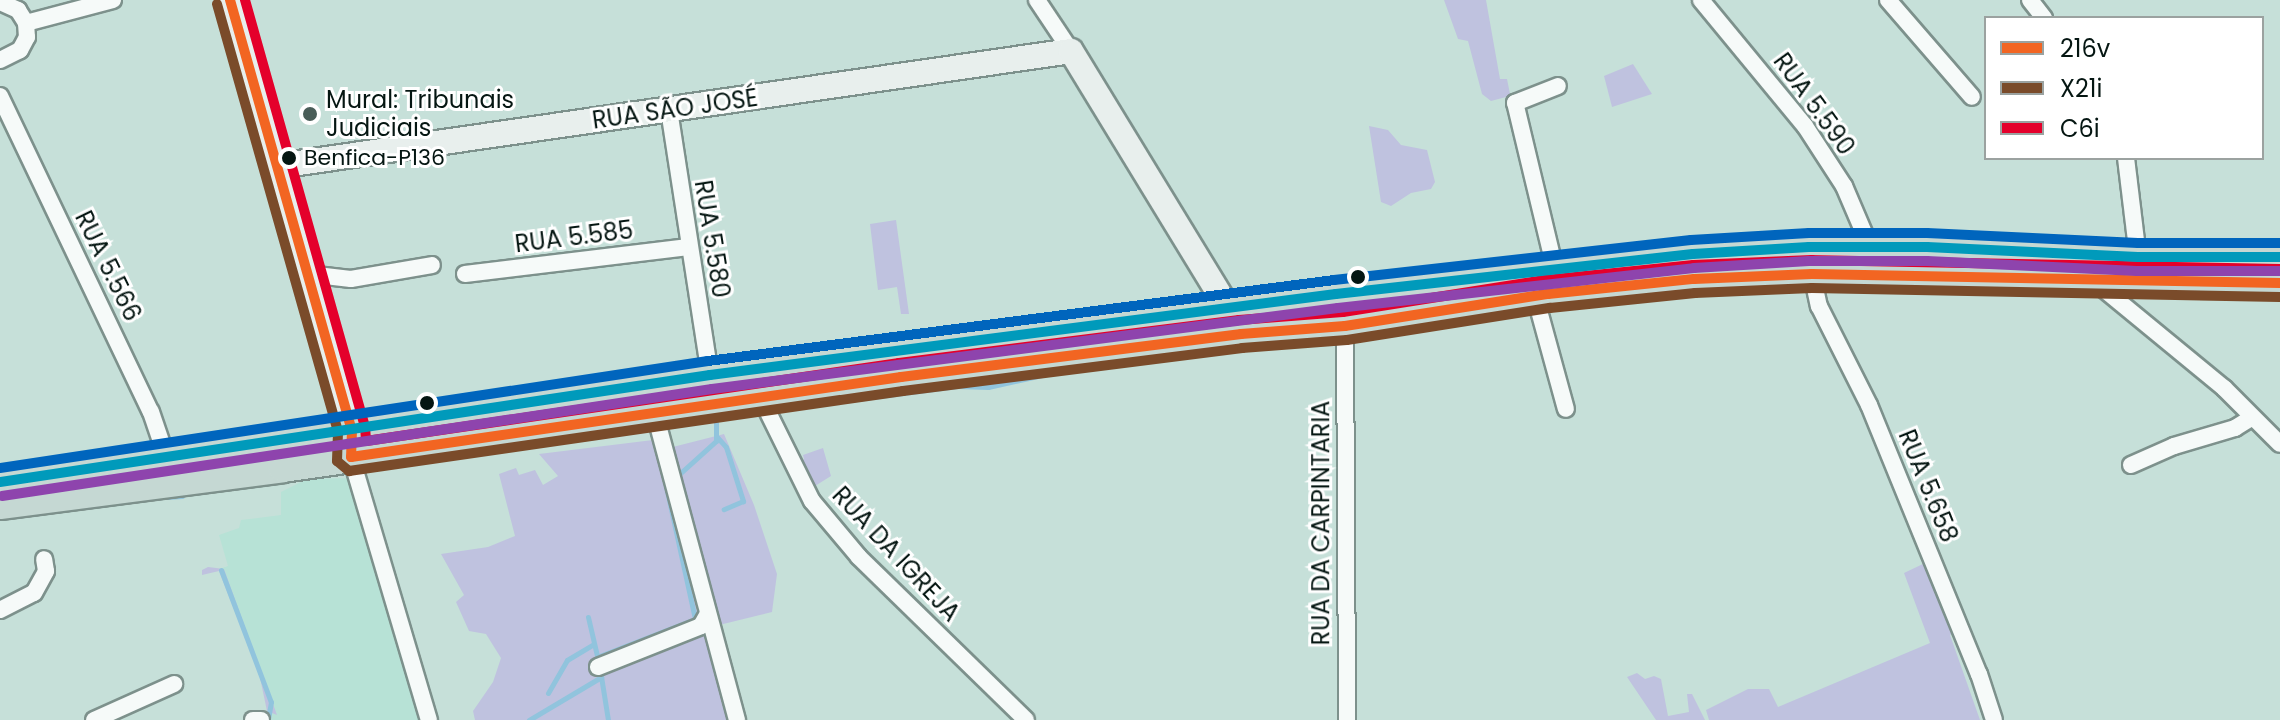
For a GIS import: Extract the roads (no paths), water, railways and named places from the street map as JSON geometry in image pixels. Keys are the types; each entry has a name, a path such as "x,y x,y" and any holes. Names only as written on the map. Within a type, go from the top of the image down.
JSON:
{"highway":[{"path":"0,482 167,459 655,414 1555,269 1707,253 1870,247 2138,257 2280,257"},
{"path":"0,504 351,444 710,375 1236,321 1345,326 1535,296 1694,279 1812,274 2280,283"}],"street":[{"path":"26,23 113,0"},
{"path":"230,0 429,720"},
{"path":"1037,0 1236,321"},
{"name":"RUA 5.590","path":"1701,0 1805,126 1844,186 1870,247"},
{"path":"1888,0 1972,97"},
{"path":"2030,0 2042,16"},
{"path":"0,2 18,10 26,23 27,37 20,50 0,60"},
{"name":"RUA SÃO JOSÉ","path":"278,166 1071,51"},
{"path":"1555,269 1515,103 1558,86"},
{"name":"RUA 5.566","path":"0,96 151,412 167,459"},
{"name":"RUA 5.580","path":"669,110 710,375"},
{"path":"2126,160 2138,257"},
{"name":"RUA 5.585","path":"465,274 688,247"},
{"path":"308,274 351,279 432,265"},
{"name":"RUA 5.658","path":"1812,274 1819,306 1869,405 1979,674 1994,720"},
{"path":"2093,280 2224,388 2280,444"},
{"path":"1535,296 1566,409"},
{"name":"RUA DA CARPINTARIA","path":"1345,326 1347,720"},
{"name":"RUA DA IGREJA","path":"761,398 812,501 859,557 1026,720"},
{"path":"655,414 737,720"},
{"path":"2131,465 2174,446 2235,428 2251,418"},
{"path":"0,610 34,593 44,579 44,559"},
{"path":"598,667 701,626 707,615"},
{"path":"94,720 174,684"},
{"path":"253,720 261,720"}],"waterway":[{"path":"849,400 957,386 988,387 1061,371"},
{"path":"580,439 764,412"},
{"path":"597,657 695,619 666,486 716,441 716,420"},
{"path":"717,437 726,447 743,501 724,509"},
{"path":"167,497 182,496"},
{"path":"221,570 271,702 268,719"},
{"path":"588,617 598,660"},
{"path":"548,693 567,660 594,644"},
{"path":"600,670 608,720"},
{"path":"529,720 601,677"}],"place":[{"name":"Mural: Tribunais Judiciais","path":"310,114"},
{"name":"Benfica-P136","path":"289,158"}]}
